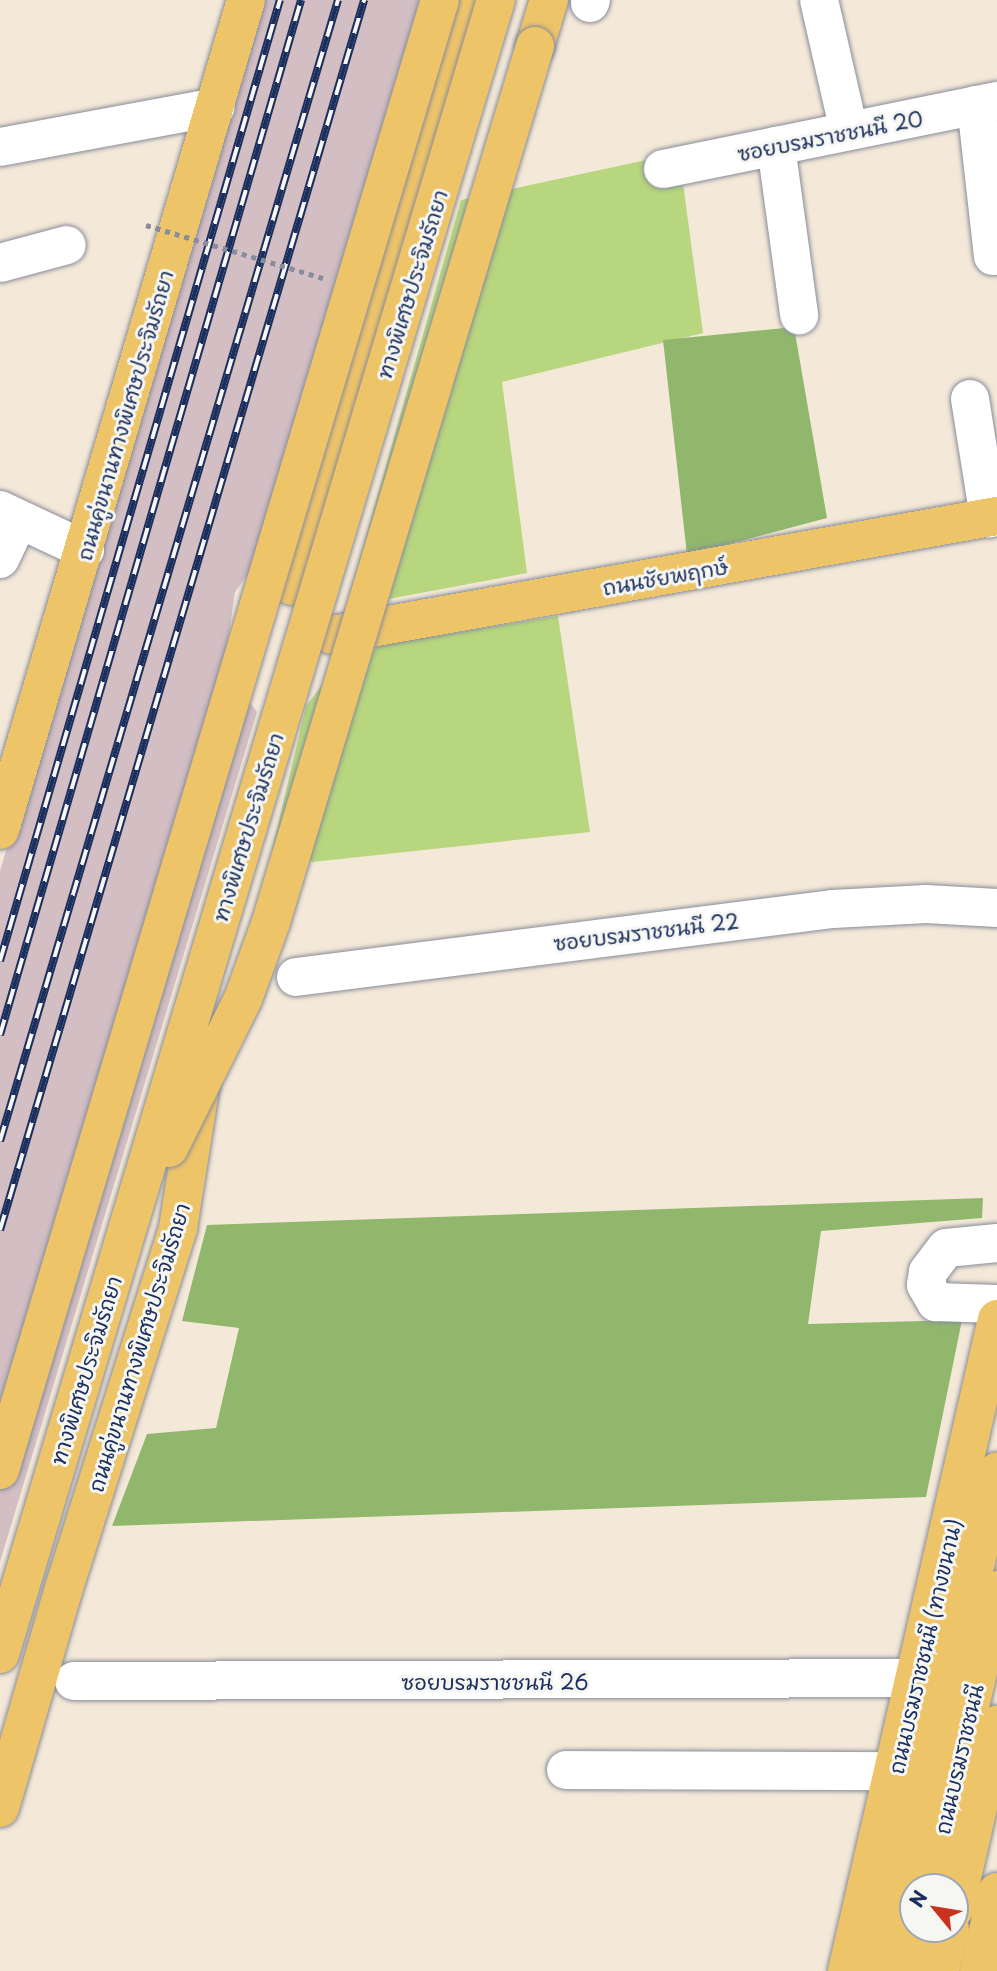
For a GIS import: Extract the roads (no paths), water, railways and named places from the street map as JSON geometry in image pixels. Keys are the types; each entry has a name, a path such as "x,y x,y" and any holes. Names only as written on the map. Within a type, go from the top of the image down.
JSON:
{"main road":[{"name":"ถนนคู่ขนานทางพิเศษประจิมรัถยา","path":"0,830 246,0"},
{"path":"0,1469 440,0"},
{"path":"300,589 462,0"},
{"path":"300,589 331,529 483,0"},
{"name":"ทางพิเศษประจิมรัถยา","path":"0,1654 496,0"},
{"path":"0,1641 99,1318 162,1162 243,999 271,922 549,0"},
{"name":"ถนนชัยพฤกษ์","path":"332,635 993,517"},
{"path":"300,589 327,609 332,635 321,661 297,677 276,677 256,667 246,656 240,628 252,601 263,592 300,589"},
{"name":"ถนนคู่ขนานทางพิเศษประจิมรัถยา","path":"0,1808 64,1587 178,1228 221,951 297,677"},
{"name":"ถนนบรมราชชนนี (ทางขนาน)","path":"847,1971 917,1678 997,1319"},
{"path":"880,1971 997,1472"},
{"name":"ถนนบรมราชชนนี","path":"931,1873 997,1590"},
{"path":"963,1873 997,1725"},
{"path":"979,1971 997,1892"},
{"path":"909,1971 916,1943"},
{"path":"940,1971 947,1943"},
{"path":"995,1971 997,1961"}],"street":[{"path":"819,0 849,131"},
{"path":"986,103 993,256"},
{"name":"ซอยบรมราชชนนี 20","path":"663,169 986,103"},
{"path":"0,148 215,107"},
{"path":"776,146 799,315"},
{"path":"0,263 67,245"},
{"path":"971,399 993,517"},
{"path":"0,559 9,514 85,550"},
{"name":"ซอยบรมราชชนนี 22","path":"296,977 833,909 926,904 997,908"},
{"path":"997,1243 946,1248 928,1272 926,1285 936,1302 997,1304"},
{"name":"ซอยบรมราชชนนี 26","path":"74,1681 917,1678"},
{"path":"566,1770 895,1771"}],"railway":[{"path":"0,961 280,0"},
{"path":"0,1035 301,0"},
{"path":"0,1141 338,0"},
{"path":"0,1230 364,0"}]}
